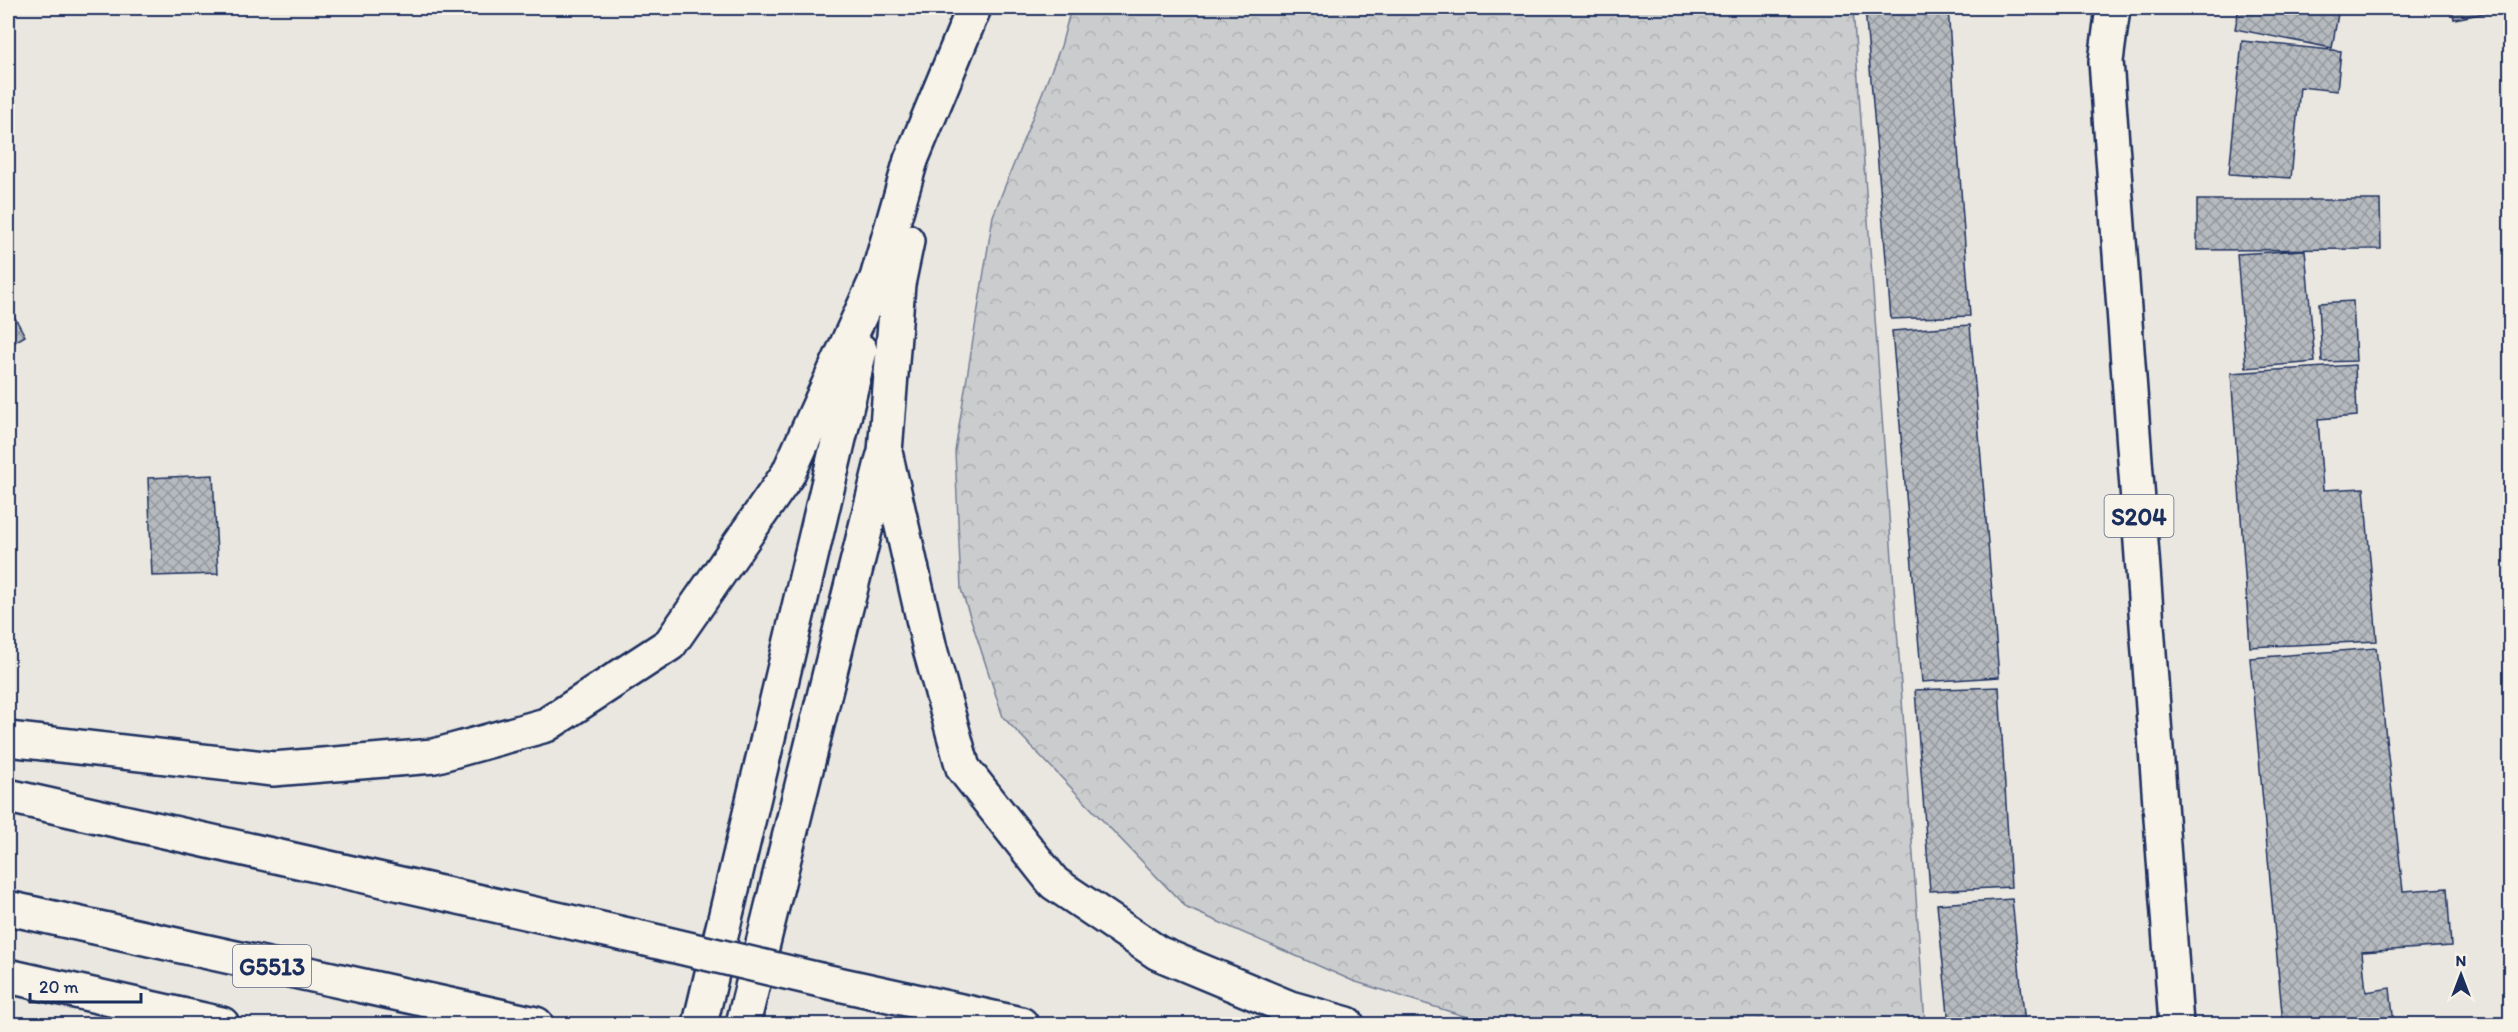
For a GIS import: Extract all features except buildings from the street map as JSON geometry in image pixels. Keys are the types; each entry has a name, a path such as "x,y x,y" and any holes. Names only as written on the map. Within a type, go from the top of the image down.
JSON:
{"main road":[{"path":"8,739 273,769 434,756 546,725 670,644 788,474 877,278 974,8"},
{"path":"2102,8 2106,61"},
{"name":"S204","path":"2113,8 2106,61 2176,1024"},
{"path":"743,1024 885,452 898,284 917,162"},
{"path":"700,1024 877,278"},
{"path":"885,452 930,649 963,768 1054,883 1158,953 1290,1008 1347,1024"},
{"path":"8,796 1021,1024"},
{"name":"G5513","path":"8,908 536,1024"},
{"path":"8,976 222,1024"}],"green space":[{"path":"1071,8 1853,8 1925,1024 1489,1024 1353,981 1187,908 1003,717 961,589 955,451 993,216 1061,46"}]}
